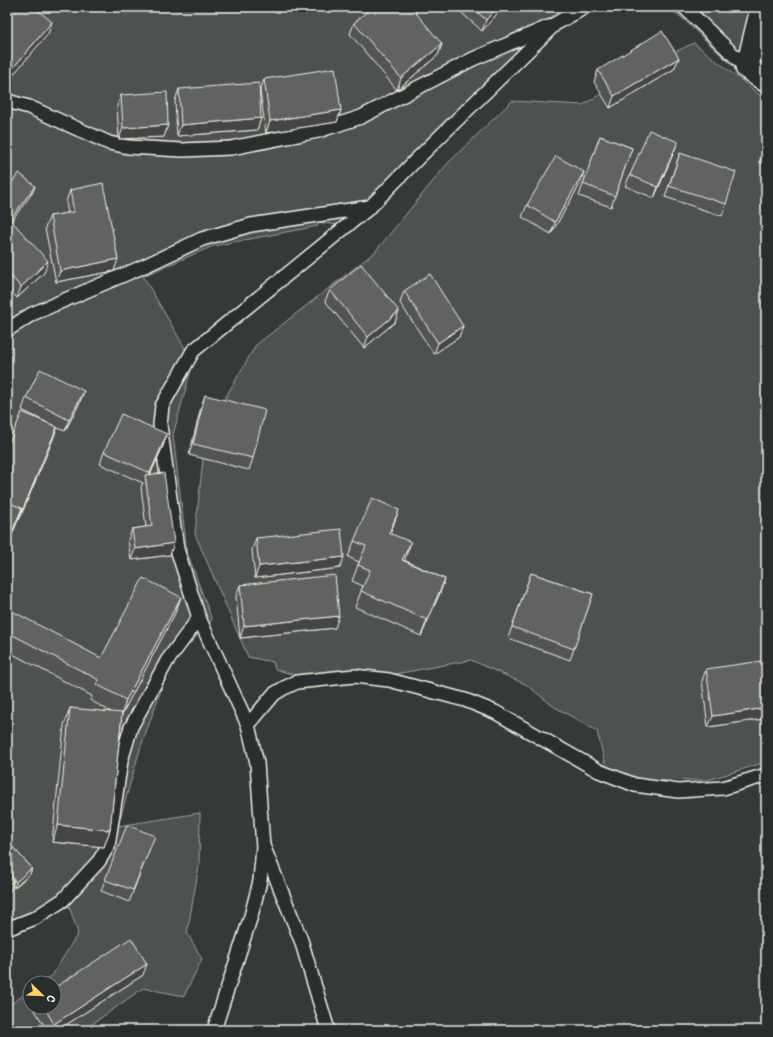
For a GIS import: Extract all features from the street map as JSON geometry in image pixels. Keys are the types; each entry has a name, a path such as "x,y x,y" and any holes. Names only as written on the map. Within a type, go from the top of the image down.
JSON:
{"street":[{"path":"762,7 747,68 766,81"}],"lane":[{"path":"7,101 29,107 109,143 128,147 182,150 231,148 318,131 361,117 473,59 555,24 585,7"},
{"path":"684,7 747,68"},
{"path":"214,1030 251,916 260,881 264,847 258,763 248,725 199,618 177,549 160,425 162,406 193,351 370,207 555,24"},
{"path":"7,330 32,314 140,268 202,239 252,225 370,207"},
{"path":"7,929 35,918 62,900 99,861 108,846 121,761 131,727 167,661 199,618"},
{"path":"248,725 274,694 284,688 297,682 354,676 389,680 473,703 495,712 599,771 635,785 678,791 723,788 766,774"},
{"path":"264,847 301,940 328,1030"}],"shaded area":[{"path":"7,7 596,7 529,42 345,226 317,222 318,226 213,246 143,276 193,362 173,435 187,552 212,620 170,665 140,749 118,826 200,813 199,866 187,933 202,959 184,996 143,988 84,1030 7,1030 7,1007 22,996 22,1015 62,1015 62,975 53,975 78,933 69,906 16,931 7,932"},
{"path":"667,7 754,7 737,70 681,17"},
{"path":"694,43 766,100 766,762 708,780 639,781 607,771 597,731 553,706 527,685 471,660 331,686 275,669 273,662 248,657 195,534 206,431 256,345 375,252 448,163 512,101 583,105 647,65"}],"building":[{"path":"10,7 34,7 52,22 7,75 7,11"},
{"path":"372,7 411,7 442,44 401,78 354,23"},
{"path":"472,7 497,7 486,20"},
{"path":"662,31 679,58 614,96 598,70"},
{"path":"335,68 341,110 270,121 264,79"},
{"path":"259,83 261,118 181,125 179,89"},
{"path":"167,92 168,125 123,128 121,95"},
{"path":"649,130 678,142 658,187 630,175"},
{"path":"600,136 632,148 615,196 583,184"},
{"path":"766,144 766,152 763,151"},
{"path":"680,153 736,172 726,204 669,186"},
{"path":"556,156 584,172 555,222 527,205"},
{"path":"19,173 35,186 10,220 7,216 7,189"},
{"path":"103,183 118,259 60,271 50,216 74,212 70,190"},
{"path":"7,216 48,261 21,287 7,272"},
{"path":"361,264 399,311 368,337 330,290"},
{"path":"430,274 463,326 438,343 404,291"},
{"path":"40,369 84,391 69,420 26,398"},
{"path":"205,395 265,410 253,458 193,444"},
{"path":"22,412 57,427 23,509 7,502 7,448"},
{"path":"121,414 167,434 150,473 104,452"},
{"path":"164,473 174,543 135,549 132,529 152,526 145,475"},
{"path":"372,498 399,510 389,533 411,542 402,560 445,579 427,620 361,591 370,570 358,565 366,546 354,541"},
{"path":"7,502 22,508 7,544"},
{"path":"341,529 344,557 259,566 256,538"},
{"path":"531,573 593,594 574,649 512,627"},
{"path":"335,575 339,616 244,626 240,585"},
{"path":"143,578 181,597 126,700 96,684 99,680 7,632 7,620 12,611 101,658"},
{"path":"762,661 766,693 766,708 713,716 706,669"},
{"path":"70,708 122,713 110,830 58,825"},
{"path":"127,825 155,836 133,890 105,880"},
{"path":"7,841 32,868 16,882 7,871"},
{"path":"7,872 14,880 7,886"},
{"path":"131,938 147,964 54,1024 49,1015 62,1015 62,983"}]}
